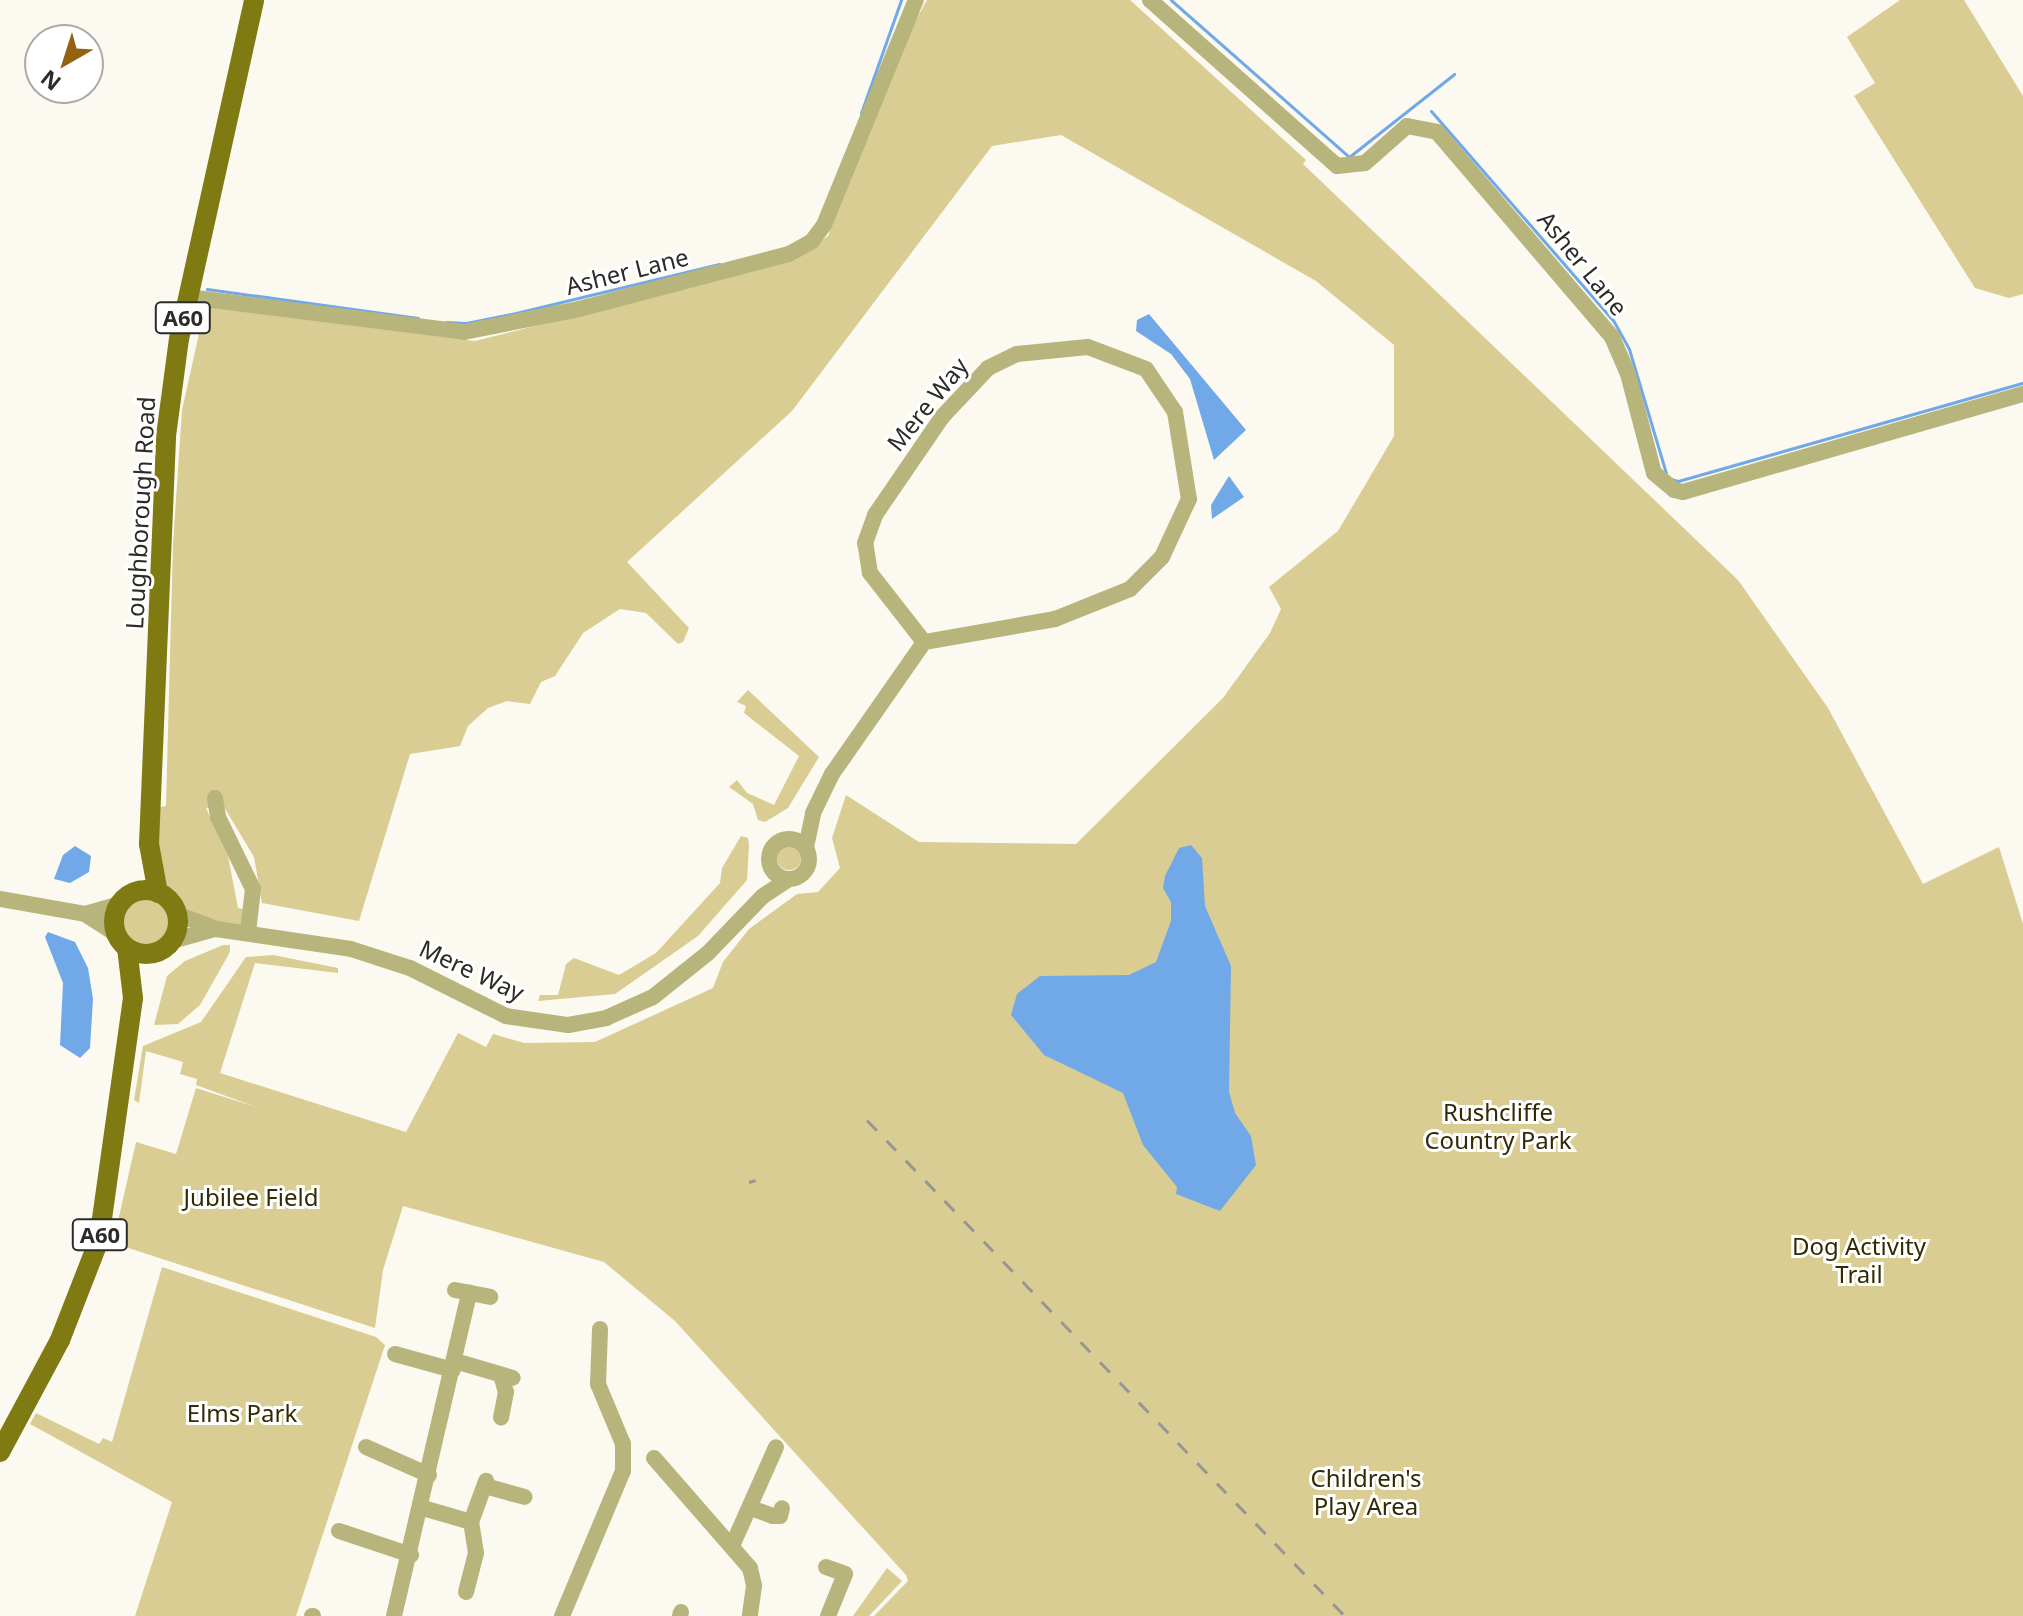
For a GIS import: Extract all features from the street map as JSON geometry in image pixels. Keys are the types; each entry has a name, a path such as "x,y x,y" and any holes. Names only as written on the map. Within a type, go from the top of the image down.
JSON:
{"main road":[{"name":"Loughborough Road","path":"158,893 151,878 149,844 162,480 188,297 254,0"},
{"name":"Loughborough Road","path":"123,901 149,844"},
{"path":"123,901 158,893"},
{"name":"A60","path":"133,998 166,947 177,914 158,893"},
{"name":"A60","path":"0,1452 60,1340 99,1240 133,998 122,941 123,901"},
{"path":"122,941 147,955 166,947"}],"street":[{"name":"Asher Lane","path":"188,297 464,332 579,309 789,254 812,241 824,225 916,0"},
{"name":"Asher Lane","path":"1150,0 1337,166 1365,163 1407,126 1437,132 1612,337 1628,374 1654,473 1674,490 1683,492 2023,394"},
{"name":"Mere Way","path":"1088,347 1146,369 1175,412 1189,499 1152,571 1130,589 1055,619 924,642 877,584 865,543 875,515 942,417 988,368 1017,354 1088,347"},
{"path":"813,813 770,853 771,868 789,879 807,868 806,847 813,813 841,760 924,642"},
{"path":"215,798 218,817 253,889 248,932"},
{"path":"787,838 806,847"},
{"name":"Mere Way","path":"763,896 771,868"},
{"name":"Mere Way","path":"177,914 216,929 351,949 410,968 506,1016 568,1025 606,1018 653,997 699,962 763,896 789,879"},
{"path":"0,899 85,914 122,941"},
{"path":"85,914 123,901"},
{"name":"Mere Way","path":"166,947 216,929"},
{"path":"394,1616 423,1508 454,1365 462,1291 490,1297"},
{"path":"562,1616 623,1471 623,1444 597,1375 600,1329"},
{"path":"395,1354 507,1376 501,1418"},
{"path":"366,1447 429,1475"},
{"path":"732,1546 776,1447"},
{"path":"654,1458 750,1568 754,1586 750,1616"},
{"path":"466,1592 464,1574 477,1538 471,1522 480,1487 525,1497"},
{"path":"423,1508 471,1522"},
{"path":"751,1508 773,1516 780,1516 782,1508"},
{"path":"339,1531 411,1555"},
{"path":"826,1567 845,1574 828,1616"}],"green space":[{"name":"Rushcliffe Country Park","path":"927,0 1130,0 1306,160 1303,164 1738,580 1828,708 1923,884 1999,847 2023,924 2023,1616 874,1616 908,1581 906,1575 675,1321 604,1262 403,1206 383,1270 375,1328 113,1243 136,1142 176,1154 196,1088 259,1108 196,1085 197,1079 180,1074 183,1062 146,1051 139,1103 134,1100 143,1046 201,1022 246,957 273,955 338,968 338,973 255,963 220,1073 406,1132 458,1033 486,1047 493,1034 524,1043 595,1042 713,988 723,962 749,929 797,894 818,892 840,868 832,838 846,795 919,842 1076,844 1223,698 1270,633 1281,609 1269,587 1338,531 1394,436 1394,345 1316,281 1061,135 992,146 792,411 627,562 689,628 683,642 678,644 646,613 620,609 583,633 555,676 541,682 530,704 507,701 488,708 468,726 460,746 410,754 359,921 262,903 254,857 224,807 206,808 228,856 238,908 248,910 245,926 213,923 183,908 171,893 160,873 158,855 160,807 166,806 173,544 182,410 205,307 475,341 795,260 828,236 907,36"},
{"path":"1900,0 1964,0 2023,96 2023,294 2009,298 1975,288 1854,96 1875,83 1847,37"},
{"path":"748,690 819,757 788,808 765,822 758,820 753,804 729,787 737,780 747,793 774,805 799,756 744,713 746,706 737,702"},
{"path":"741,836 748,838 747,880 698,936 615,994 538,1001 540,995 558,995 566,964 574,958 619,975 656,953 720,883 722,868"},
{"path":"789,846 797,850 801,858 797,866 789,870 781,866 777,858 781,850"},
{"path":"146,898 155,899 163,905 169,913 169,931 163,939 155,945 146,946 137,945 129,939 123,931 122,922 123,913 129,905 137,899"},
{"path":"230,945 230,952 200,1005 178,1024 154,1025 167,976 185,961"},
{"name":"Elms Park","path":"162,1267 376,1337 385,1345 296,1616 135,1616 172,1502 30,1424 36,1413 99,1444 103,1438 112,1442"},
{"path":"887,1568 902,1581 869,1616 853,1616"}],"water":[{"path":"1149,314 1246,430 1214,460 1190,379 1171,354 1136,331 1137,320"},
{"path":"1229,476 1244,497 1212,519 1211,505"},
{"path":"1191,845 1202,858 1205,906 1231,966 1229,1092 1235,1113 1251,1136 1256,1165 1220,1211 1176,1194 1177,1187 1143,1145 1123,1093 1044,1055 1011,1015 1017,994 1040,976 1129,975 1156,962 1171,921 1171,902 1163,888 1165,876 1179,848"},
{"path":"75,846 91,856 89,872 70,883 54,879 63,855"},
{"path":"48,932 75,942 88,968 93,999 90,1048 80,1058 60,1045 63,983 45,937"}],"waterway":[{"path":"861,113 901,0"},
{"path":"1171,0 1349,157 1454,74"},
{"path":"1431,111 1613,320 1629,349 1666,473"},
{"path":"446,322 466,323 516,313 719,264"},
{"path":"207,289 418,318"},
{"path":"1671,479 1678,481 2023,383"}],"railway":[{"path":"867,1120 1345,1616"},
{"path":"749,1182 756,1180"}],"park label":[{"name":"Jubilee Field","path":"251,1197"},
{"name":"Dog Activity Trail","path":"1859,1260"},
{"name":"Children's Play Area","path":"1366,1492"}]}
